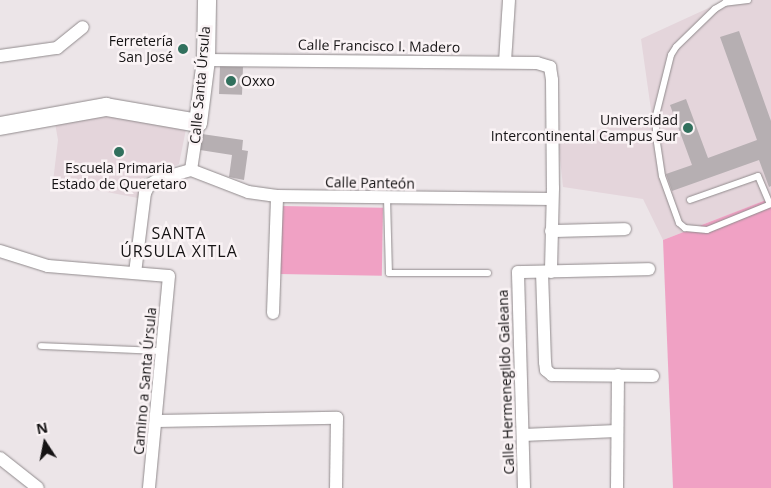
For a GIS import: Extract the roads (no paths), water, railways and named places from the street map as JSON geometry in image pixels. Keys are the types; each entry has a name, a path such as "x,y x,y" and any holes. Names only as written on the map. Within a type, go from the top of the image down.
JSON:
{"street":[{"name":"Calle Santa Úrsula","path":"191,170 206,60 207,0"},
{"path":"505,62 509,0"},
{"path":"0,56 58,48 83,27"},
{"name":"Calle Francisco I. Madero","path":"206,60 537,62 550,68 552,80 552,199"},
{"path":"0,126 106,107 198,123"},
{"path":"0,251 48,266 135,273 145,193 150,184 159,179 191,170"},
{"name":"Calle Panteón","path":"191,170 248,192 277,196 552,199"},
{"path":"273,313 277,196"},
{"path":"552,199 547,272 546,370 552,376 618,374 653,376"},
{"path":"551,231 624,229"},
{"path":"547,272 649,269"},
{"name":"Calle Hermenegildo Galeana","path":"524,488 518,272 547,272"},
{"name":"Camino a Santa Úrsula","path":"135,273 169,276 149,488"},
{"path":"617,488 618,374"},
{"path":"156,421 337,418 336,488"},
{"path":"523,435 617,430"},
{"path":"0,458 38,488"}],"lane":[{"path":"690,200 758,176 771,204 706,230 685,228 679,224 662,176 656,136 656,115 672,55 676,47 715,9 725,3 748,0"},
{"path":"388,198 388,274 488,273"},
{"path":"41,346 163,351"}],"place":[{"name":"Ferretería San José","path":"183,49"},
{"name":"Oxxo","path":"231,81"},
{"name":"Universidad Intercontinental Campus Sur","path":"688,128"},
{"name":"Escuela Primaria Estado de Queretaro","path":"119,152"}],"district":[{"name":"SANTA ÚRSULA XITLA","path":"179,242"}]}
